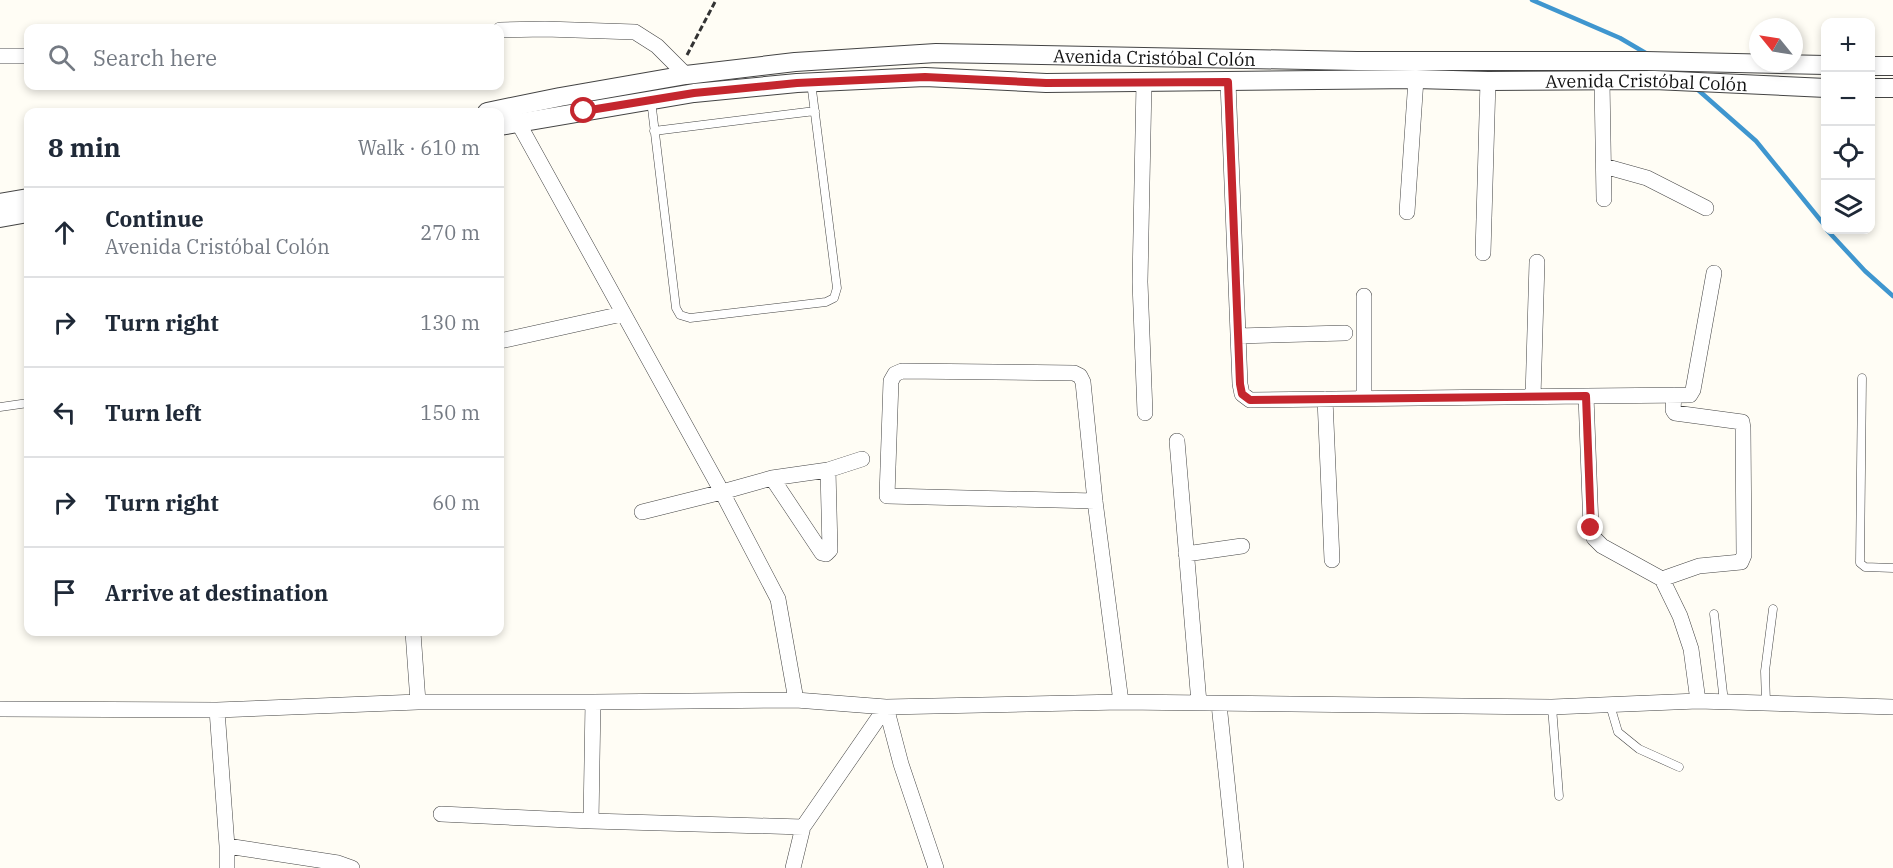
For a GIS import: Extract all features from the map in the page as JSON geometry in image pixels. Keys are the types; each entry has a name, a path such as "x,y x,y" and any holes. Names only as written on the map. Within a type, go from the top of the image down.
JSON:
{"street":[{"path":"504,30 635,32 657,46 683,71"},
{"name":"Avenida Cristóbal Colón","path":"509,119 683,71 936,53 1368,61 1646,61 1821,65"},
{"path":"0,56 24,56"},
{"path":"1875,66 1893,66"},
{"name":"Avenida Cristóbal Colón","path":"509,119 694,93 811,82 925,77 1046,83 1416,79 1654,80 1821,88"},
{"path":"1407,212 1416,79"},
{"path":"1483,253 1488,81"},
{"path":"1602,81 1604,199"},
{"path":"1228,82 1240,384 1242,394 1250,400 1690,395 1693,390 1713,273"},
{"path":"1144,83 1140,282 1145,413"},
{"path":"1875,88 1893,88"},
{"path":"509,119 722,492 778,599 796,700"},
{"path":"1604,166 1647,178 1706,208"},
{"path":"0,203 24,199"},
{"path":"0,218 24,214"},
{"path":"1533,397 1537,262"},
{"path":"1364,296 1364,399"},
{"path":"504,340 622,314"},
{"path":"1238,336 1345,333"},
{"path":"1095,501 887,496 891,381 895,374 902,371 1074,373 1083,382 1095,501 1121,702"},
{"path":"1662,579 1699,566 1741,562 1744,555 1742,422 1675,413 1673,410 1674,395"},
{"path":"1586,396 1591,528 1594,538 1602,546 1662,579 1680,616 1691,649 1698,701"},
{"path":"1325,399 1332,560"},
{"path":"1177,441 1198,704"},
{"path":"642,512 772,478 828,470 862,459"},
{"path":"772,478 822,553 826,554 830,550 828,470"},
{"path":"1186,554 1242,546"},
{"path":"413,636 418,702"},
{"path":"0,709 218,710 418,702 796,700 886,707 1121,702 1552,707 1698,701 1893,707"},
{"path":"591,820 593,702"},
{"path":"1220,704 1236,868"},
{"path":"793,868 803,827 886,707"},
{"path":"886,707 901,764 936,868"},
{"path":"218,710 227,868"},
{"path":"441,814 803,827"},
{"path":"227,846 338,863 352,868"}],"lane":[{"path":"651,100 675,308 680,315 690,318 826,302 834,298 837,288 811,82"},
{"path":"654,131 815,111"},
{"path":"1862,378 1860,563 1865,567 1893,568"},
{"path":"0,407 24,404"},
{"path":"1766,703 1765,671 1773,609"},
{"path":"1714,614 1725,702"},
{"path":"1610,705 1618,732 1640,749 1679,767"},
{"path":"1552,707 1559,796"}],"path":[{"path":"683,71 716,0"}],"waterway":[{"path":"1532,0 1620,38 1649,55"},
{"path":"1697,89 1756,141 1821,221"},
{"path":"1831,234 1865,271 1893,296"}],"route":[{"path":"584,111 694,93 797,83 925,77 1046,83 1228,82 1242,394 1250,400 1586,396 1591,528"}]}
